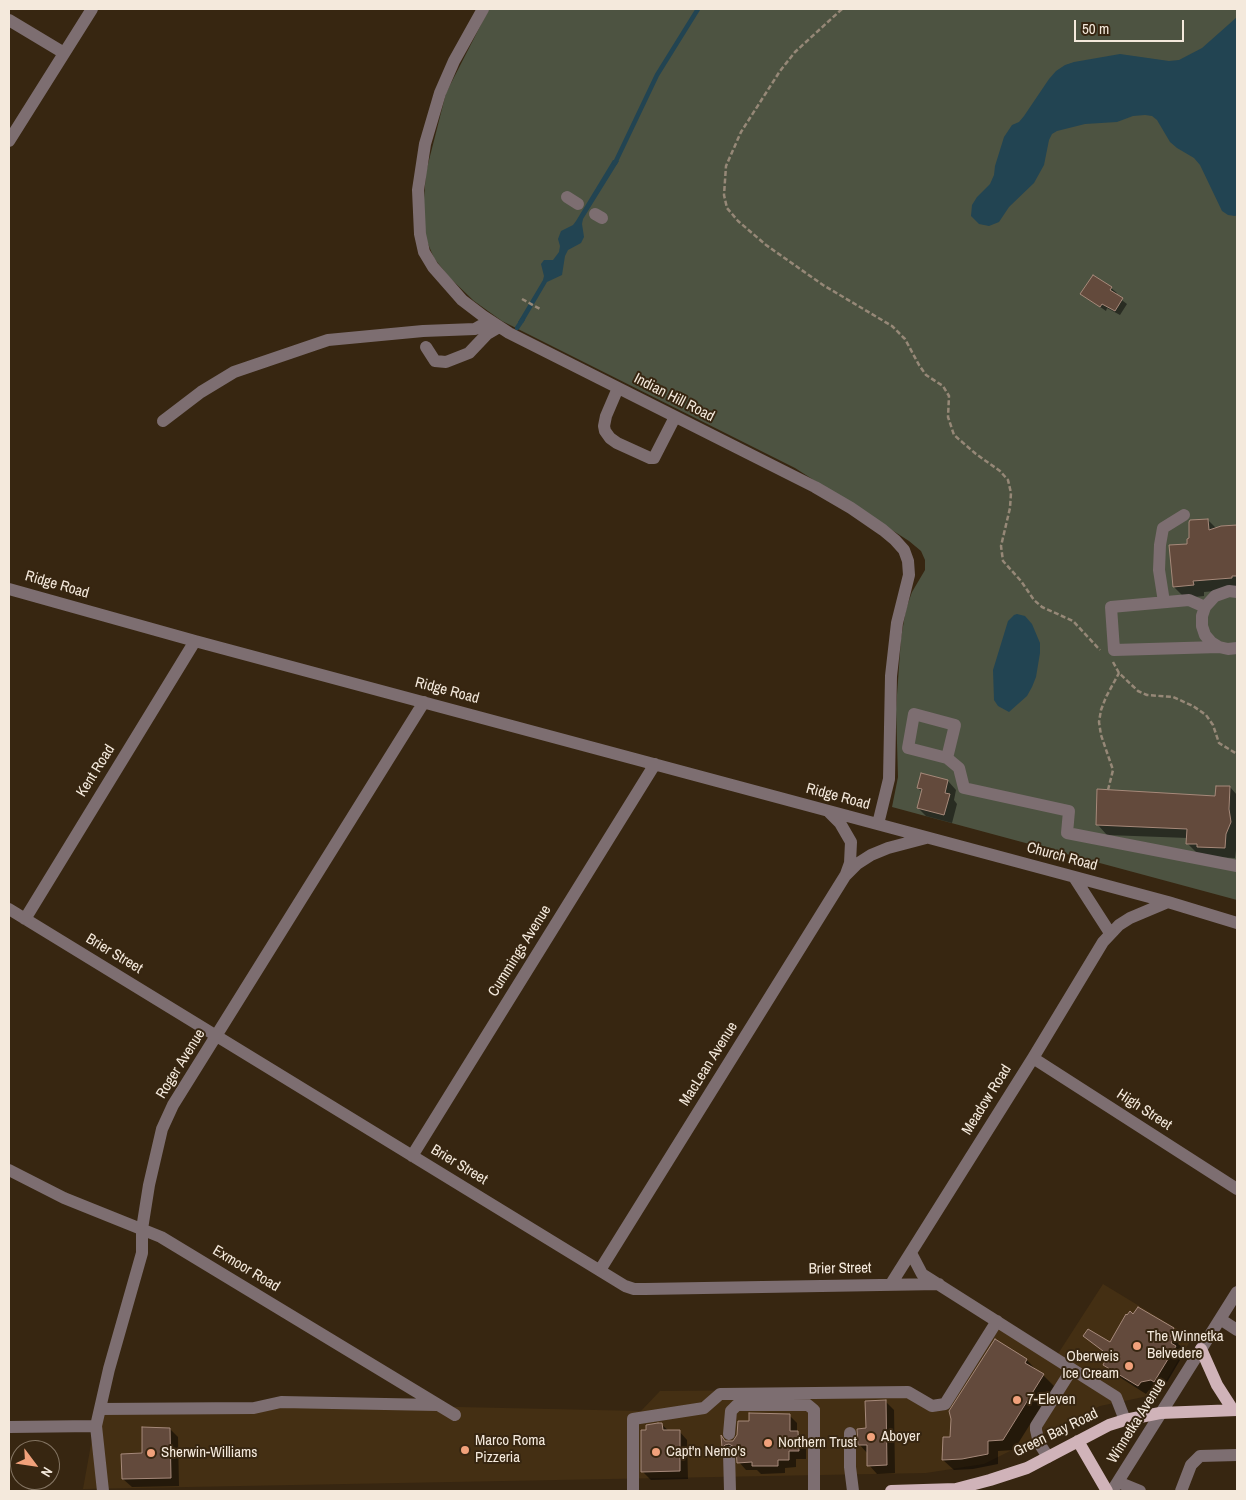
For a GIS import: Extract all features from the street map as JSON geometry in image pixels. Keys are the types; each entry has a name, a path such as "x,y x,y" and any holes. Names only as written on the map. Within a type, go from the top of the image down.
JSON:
{"main road":[{"path":"1201,1350 1217,1385 1235,1410"},
{"name":"Green Bay Road","path":"891,1491 956,1489 990,1480 1027,1468 1109,1425 1125,1420 1160,1414 1235,1410"},
{"path":"1078,1441 1107,1491"}],"street":[{"path":"9,141 92,9"},
{"name":"Indian Hill Road","path":"483,9 454,61 440,93 425,144 418,190 420,234 424,252 433,267 462,300 494,324 822,492 851,508 883,530 904,550 908,561 909,575 897,623 891,676 889,780 878,824"},
{"path":"9,20 64,53"},
{"path":"567,197 578,204"},
{"path":"426,347 435,360 446,362 468,353 494,324"},
{"path":"163,421 201,392 234,372 328,340 423,331 475,329 494,324"},
{"path":"618,388 606,416 604,426 610,438 617,443 650,458 654,458 657,456 675,417"},
{"path":"1164,602 1159,570 1163,528 1184,515"},
{"name":"Ridge Road","path":"9,589 195,641 878,824"},
{"path":"1219,647 1205,634 1202,626 1202,616 1205,607 1215,596 1230,591 1237,592"},
{"path":"1205,607 1189,600 1111,607 1114,650 1237,648"},
{"name":"Kent Road","path":"25,919 195,641"},
{"name":"Roger Avenue","path":"103,1491 96,1426 142,1253 142,1229 149,1185 162,1128 173,1106 424,702"},
{"path":"890,762 908,748 914,714 955,725 947,758"},
{"path":"890,726 911,730"},
{"path":"908,748 947,758 958,768 964,788 1069,811 1067,833 1237,866"},
{"name":"Cummings Avenue","path":"412,1156 655,764"},
{"name":"MacLean Avenue","path":"600,1270 845,876 850,863 850,842 840,823 828,811"},
{"name":"Church Road","path":"878,824 1168,902 1237,923"},
{"name":"MacLean Avenue","path":"845,876 857,864 888,848 927,838"},
{"path":"1074,877 1110,933"},
{"name":"Meadow Road","path":"891,1284 1033,1058 1103,942 1110,933 1130,918 1168,902"},
{"name":"Brier Street","path":"9,909 625,1286 634,1289 939,1284"},
{"name":"High Street","path":"1033,1058 1237,1189"},
{"name":"Exmoor Road","path":"9,1170 64,1198 161,1237 456,1415"},
{"path":"911,1253 922,1274 1116,1397 1125,1420"},
{"name":"Winnetka Avenue","path":"1115,1486 1237,1292"},
{"path":"1220,1320 1237,1330"},
{"path":"633,1491 633,1419 704,1408 720,1394 908,1392 932,1406 945,1404 997,1321"},
{"path":"1048,1457 1039,1443 1036,1426 1072,1368"},
{"path":"100,1409 254,1408 281,1402 438,1405"},
{"path":"729,1434 731,1411 737,1405 808,1405 814,1410 814,1491"},
{"path":"9,1427 96,1426"},
{"path":"850,1433 850,1467 853,1491"},
{"path":"729,1452 730,1491"},
{"path":"1181,1491 1191,1465 1200,1456 1237,1455"},
{"path":"1115,1486 1140,1491"}],"path":[{"path":"842,9 795,52 780,71 741,132 726,166 724,195 727,208 766,245 823,285 892,326 905,339 926,376 943,386 949,396 948,417 954,435 1000,471 1008,480 1011,492 1010,508 1001,546 1003,561 1022,581 1034,600 1042,607 1072,621 1103,652"},
{"path":"522,299 540,309"},
{"path":"1111,660 1119,673 1138,691 1147,695 1172,697 1194,706 1206,715 1219,742 1237,754"},
{"path":"1108,790 1113,770 1101,735 1099,722 1106,697 1119,673"},
{"path":"1115,1448 1110,1455 1122,1452"}],"shaded area":[{"path":"1103,1284 1192,1338 1158,1394 1100,1406 984,1464 926,1473 83,1489 97,1411 413,1406 641,1411 660,1391 900,1389 946,1405 998,1325 1054,1360"}],"green space":[{"path":"489,9 1237,9 1237,900 892,807 898,777 896,709 901,638 906,609 912,592 925,570 925,560 921,551 909,541 795,468 502,321 474,301 449,277 434,258 426,239 423,212 426,172 446,93"}],"water":[{"path":"1237,17 1237,215 1228,215 1222,211 1200,165 1194,158 1170,142 1157,120 1152,116 1145,115 1133,116 1117,122 1085,124 1057,131 1052,134 1049,140 1044,165 1034,183 1009,207 999,222 989,226 979,224 971,216 972,205 990,184 994,175 1004,137 1012,125 1019,122 1024,116 1056,71 1074,62 1120,54 1169,61 1179,60 1202,48"},
{"path":"613,160 619,161 583,219 584,237 581,243 568,250 565,256 562,275 547,282 523,323 518,322 543,280 541,264 544,260 553,260 559,252 558,239 561,231 573,225 576,221"},
{"path":"1017,614 1025,616 1032,624 1040,643 1040,653 1036,677 1032,687 1027,696 1009,712 998,706 994,700 993,670 1008,621"}],"building":[{"path":"1093,275 1112,287 1110,290 1123,298 1115,311 1102,304 1100,307 1080,294"},
{"path":"1208,519 1209,530 1221,526 1237,525 1237,576 1193,581 1194,585 1173,587 1169,545 1187,544 1190,520"},
{"path":"921,773 948,780 945,793 950,794 944,815 917,808 922,789 917,788"},
{"path":"1216,786 1230,786 1229,809 1231,822 1226,834 1225,848 1197,847 1197,844 1186,844 1187,829 1096,825 1097,789 1215,796"},
{"name":"The Winnetka Belvedere","path":"1138,1307 1174,1328 1170,1336 1174,1338 1171,1343 1176,1346 1154,1382 1151,1380 1141,1382 1138,1386 1103,1365 1106,1359 1101,1355 1103,1351 1083,1336 1088,1329 1110,1342 1126,1314 1130,1311 1133,1314"},
{"path":"995,1339 1027,1359 1025,1363 1044,1374 1003,1440 988,1441 988,1454 962,1459 942,1460 943,1437 950,1437 951,1419 949,1411"},
{"name":"Aboyer","path":"886,1400 887,1465 867,1466 867,1445 858,1445 857,1429 866,1428 865,1401"},
{"name":"Northern Trust","path":"749,1413 790,1414 790,1431 798,1431 799,1451 789,1451 789,1460 778,1460 778,1466 752,1466 752,1462 737,1463 736,1448 729,1444 722,1448 721,1435 725,1441 733,1441 737,1435 738,1421 749,1421"},
{"path":"662,1423 663,1430 680,1430 680,1471 641,1472 641,1430 646,1430 646,1425"},
{"name":"Sherwin-Williams","path":"142,1427 170,1428 171,1478 122,1479 121,1454 142,1453"}],"waterway":[{"path":"615,163 657,75 698,9"},
{"path":"517,328 523,319"}],"place":[{"name":"The Winnetka Belvedere","path":"1137,1346"},
{"name":"Oberweis Ice Cream","path":"1129,1366"},
{"name":"7-Eleven","path":"1017,1400"},
{"name":"Aboyer","path":"871,1437"},
{"name":"Northern Trust","path":"768,1443"},
{"name":"Marco Roma Pizzeria","path":"465,1450"},
{"name":"Capt'n Nemo's","path":"656,1452"},
{"name":"Sherwin-Williams","path":"151,1453"}]}
